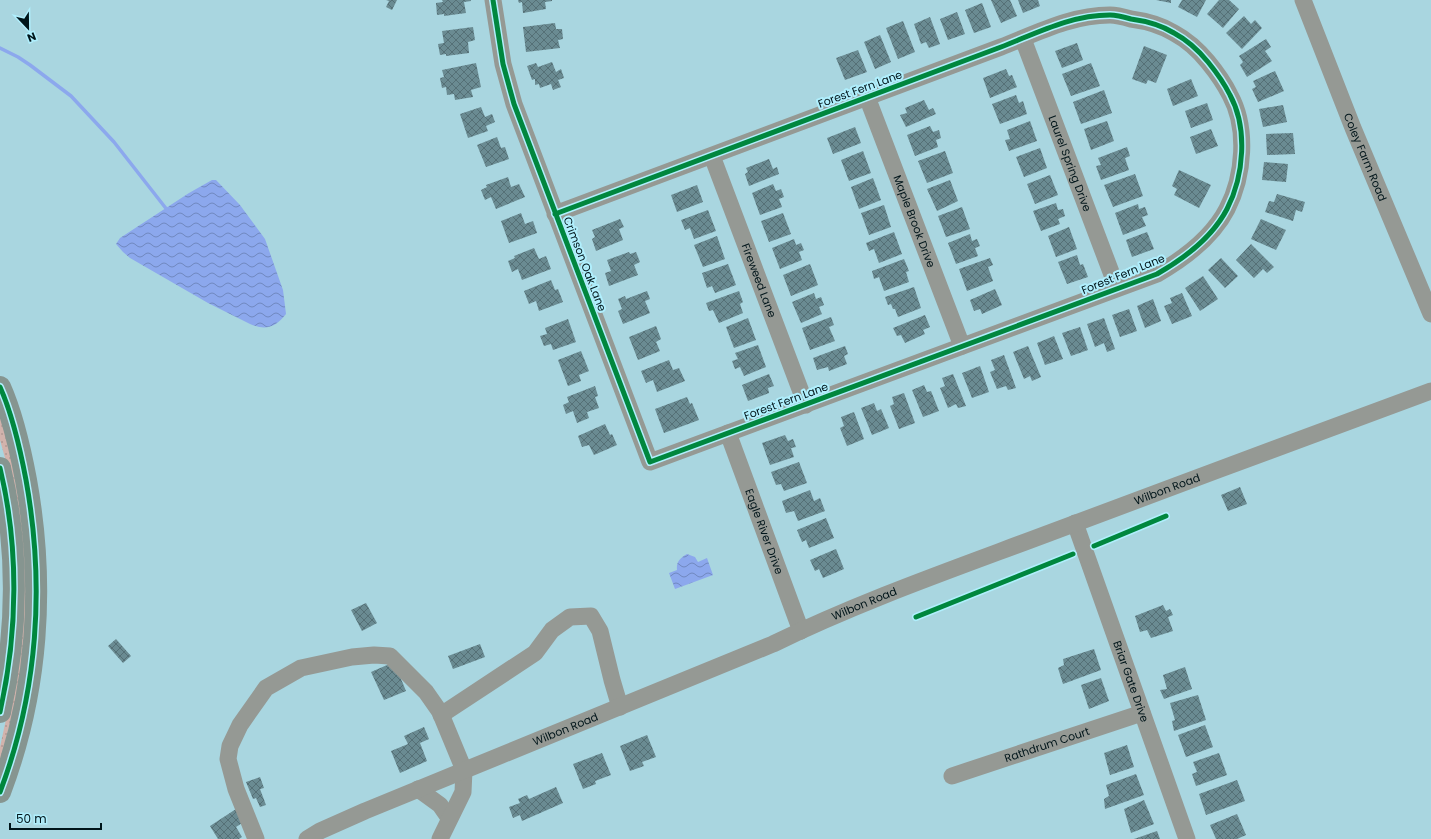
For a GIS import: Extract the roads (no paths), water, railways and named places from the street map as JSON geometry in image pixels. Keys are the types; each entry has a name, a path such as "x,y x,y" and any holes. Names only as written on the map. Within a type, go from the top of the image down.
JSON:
{"highway":[{"path":"0,387 10,414 18,443 28,495 35,547 37,599 35,635 28,692 11,764 0,792"},
{"path":"0,468 10,529 14,592 9,666 0,712"}],"street":[{"name":"Crimson Oak Lane","path":"493,0 503,64 514,104 650,462"},
{"name":"Coley Farm Road","path":"1303,0 1353,128 1431,314"},
{"name":"Forest Fern Lane","path":"555,214 1023,39 1061,23 1086,17 1112,15 1146,21 1174,33 1198,51 1219,76 1231,96 1239,121 1242,145 1240,170 1235,190 1227,209 1214,229 1198,246 1178,261 1157,274 650,462"},
{"name":"Laurel Spring Drive","path":"1023,39 1117,288"},
{"name":"Maple Brook Drive","path":"866,97 962,346"},
{"name":"Fireweed Lane","path":"712,156 806,405"},
{"name":"Wilbon Road","path":"307,839 333,825 418,789 773,644 899,590 1431,391"},
{"name":"Eagle River Drive","path":"728,433 801,631"},
{"name":"Briar Gate Drive","path":"1075,524 1187,839"},
{"path":"441,715 535,653 552,630 570,617 591,616 600,631 620,706"},
{"path":"256,839 236,789 228,759 230,746 240,725 266,688 301,668 374,654 390,656 426,692 441,715 464,770 462,792 440,839"},
{"name":"Rathdrum Court","path":"952,776 1142,713"},
{"path":"418,789 440,805 449,818"}],"water":[{"path":"212,180 216,180 240,205 265,239 283,290 286,314 274,325 261,327 250,324 208,303 130,258 116,244 120,238 189,193"},
{"path":"687,554 695,557 698,562 707,558 713,575 675,589 669,573 677,570 679,560"}],"waterway":[{"path":"0,48 30,65 71,96 114,142 168,211"}]}
